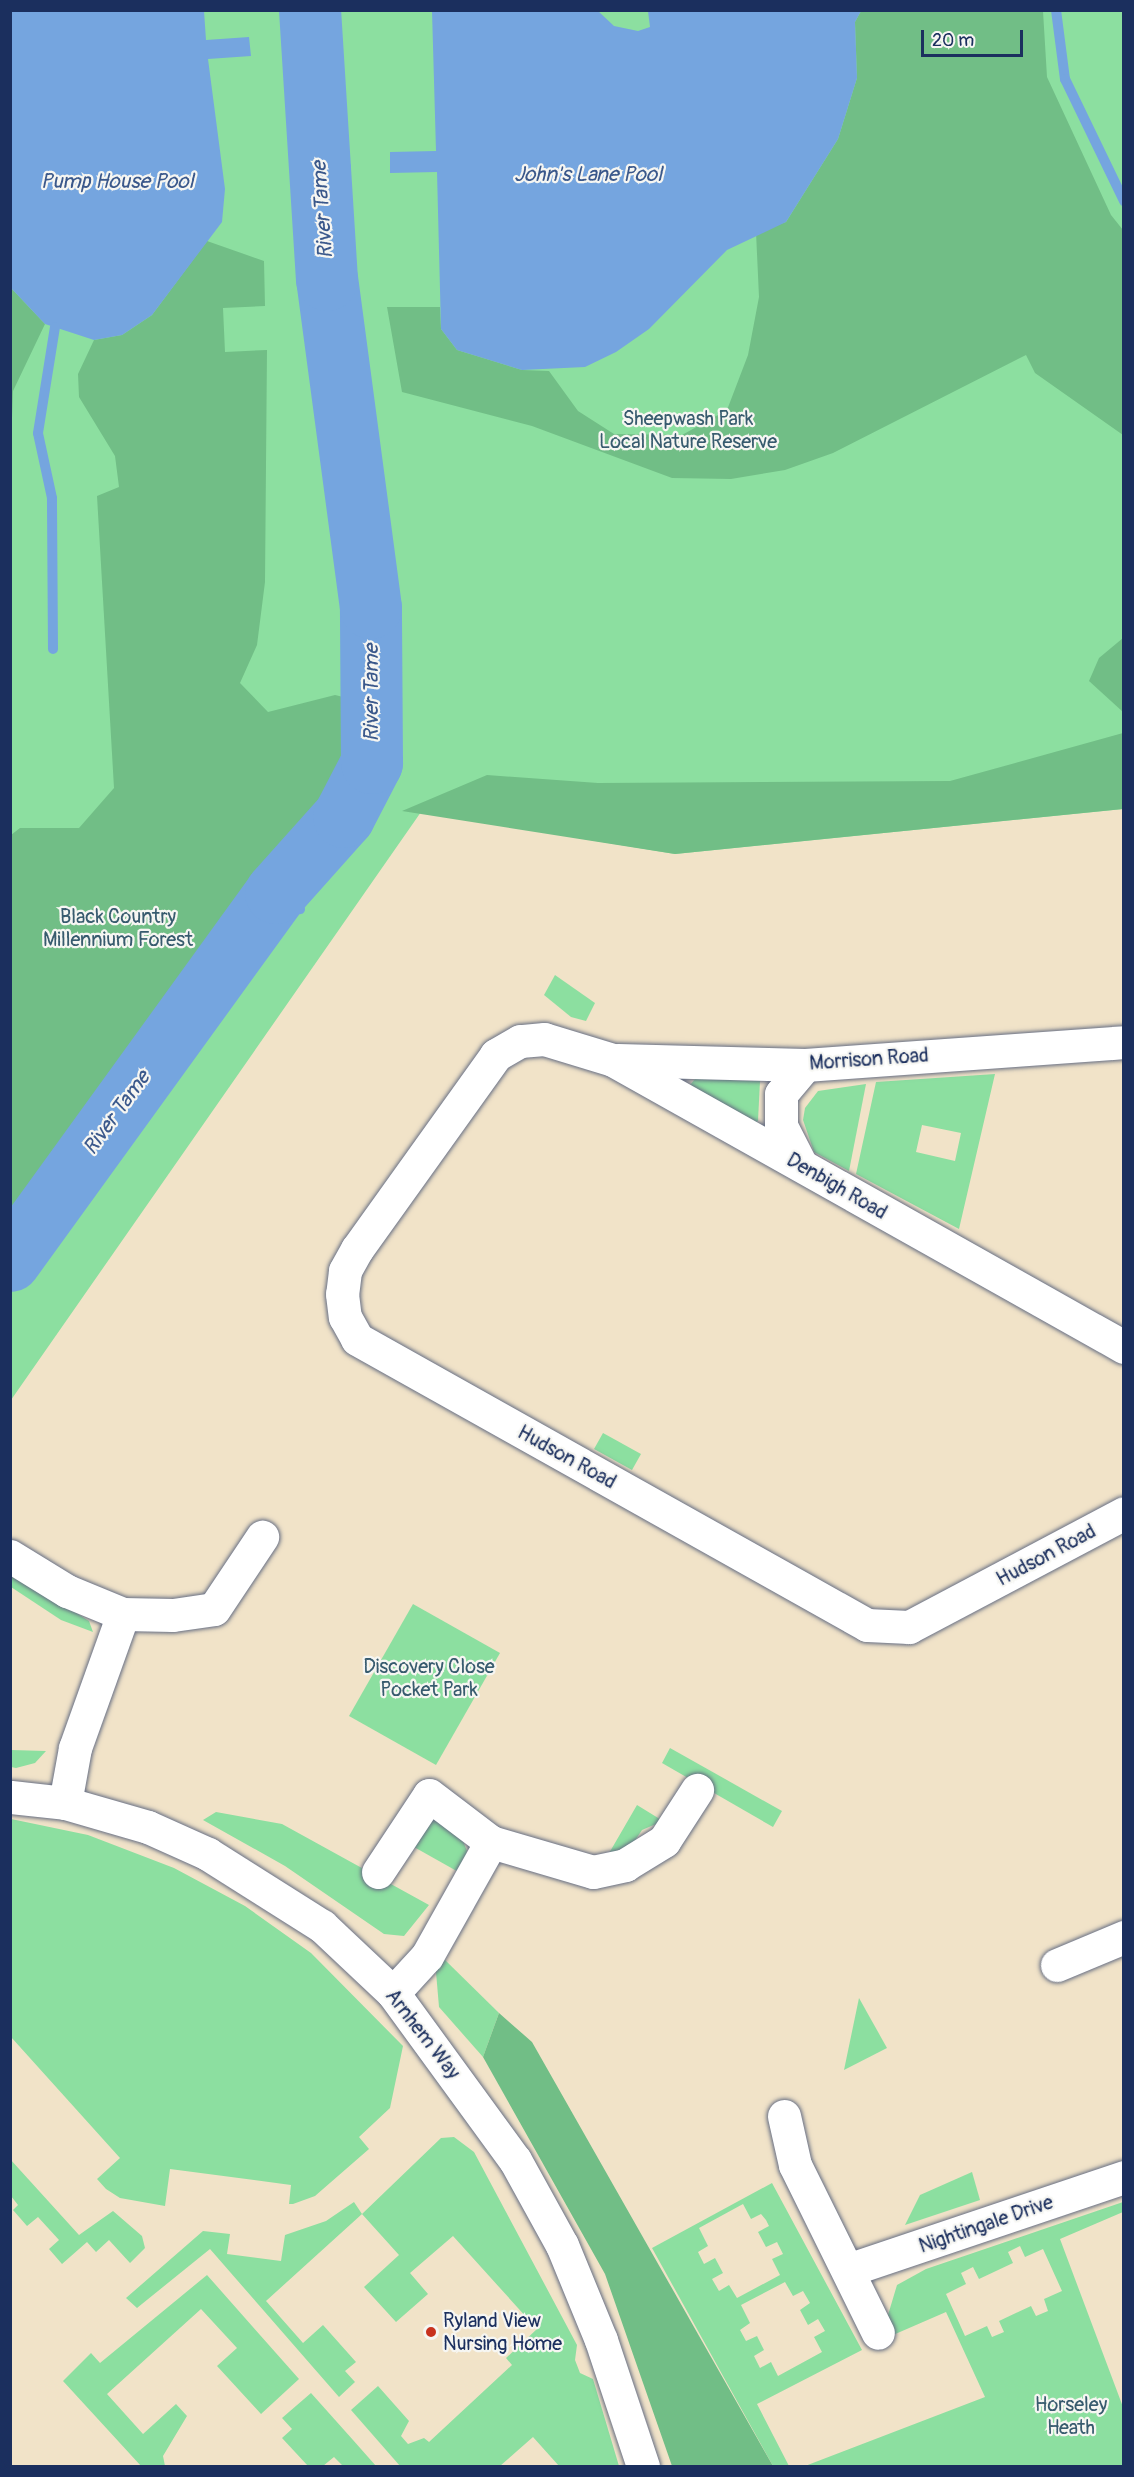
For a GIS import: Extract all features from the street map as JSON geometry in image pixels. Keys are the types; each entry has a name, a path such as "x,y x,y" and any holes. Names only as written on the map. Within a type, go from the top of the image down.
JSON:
{"street":[{"name":"Denbigh Road","path":"544,1039 613,1059 1124,1347"},
{"name":"Hudson Road","path":"544,1039 520,1041 496,1055 357,1249 345,1271 342,1294 345,1317 357,1339 867,1625 909,1627 1124,1513"},
{"name":"Morrison Road","path":"613,1059 805,1065 1124,1042"},
{"path":"801,1165 781,1126 781,1094 805,1065"},
{"path":"10,1556 68,1591 123,1614 214,1609 262,1537"},
{"path":"64,1803 75,1748 123,1614"},
{"path":"378,1872 429,1795 491,1842 593,1872 625,1865 664,1841 697,1790"},
{"name":"Arnhem Way","path":"11,1797 64,1803 148,1827 263,1885 322,1926 393,1993 515,2160 562,2245 601,2340 643,2466"},
{"path":"393,1993 427,1956 491,1842"},
{"path":"1057,1965 1124,1937"},
{"path":"784,2115 795,2165 879,2332"},
{"name":"Nightingale Drive","path":"848,2270 1124,2177"}],"green space":[{"name":"Sheepwash Park Local Nature Reserve","path":"11,11 1123,11 1123,809 675,854 421,812 11,1400"},
{"path":"861,11 1043,11 1047,77 1111,215 1123,230 1123,435 1035,373 1026,355 833,453 785,470 731,479 672,478 532,426 402,392 387,307 440,307 441,329 457,350 522,370 549,371 578,411 614,434 682,435 727,410 748,355 759,297 756,232 786,222 838,139 857,78 855,22"},
{"name":"Black Country Millennium Forest","path":"207,241 264,261 265,306 223,308 225,352 267,350 265,582 257,645 240,683 268,712 335,695 372,704 372,763 344,817 276,894 11,1261 11,835 20,828 79,828 114,788 97,496 119,487 115,456 79,397 78,374 94,340 122,335 152,315"},
{"path":"11,288 45,324 13,391 11,445"},
{"path":"1123,638 1123,712 1089,681 1099,658"},
{"path":"1123,733 1123,809 675,854 402,811 487,775 598,783 950,781"},
{"path":"555,975 595,1003 586,1021 571,1017 544,995"},
{"path":"995,1074 959,1229 856,1174 876,1082","holes":["922,1125 961,1133 955,1161 916,1152"]},
{"path":"695,1079 760,1081 758,1121 751,1125 690,1085"},
{"path":"866,1084 849,1171 814,1152 803,1120 805,1108 818,1091"},
{"path":"603,1433 641,1454 632,1470 594,1449"},
{"path":"10,1571 89,1621 93,1632 61,1620 11,1587"},
{"name":"Discovery Close Pocket Park","path":"413,1604 500,1653 436,1765 349,1716"},
{"path":"670,1748 782,1811 773,1827 662,1763"},
{"path":"11,1750 46,1751 35,1763 16,1768 11,1767"},
{"path":"637,1805 663,1821 642,1830 630,1848 608,1855"},
{"path":"216,1812 282,1824 429,1905 404,1936 384,1934 285,1866 203,1820"},
{"path":"436,1814 463,1841 467,1851 462,1874 414,1847"},
{"path":"11,1819 88,1835 174,1868 245,1906 311,1953 403,2046 390,2108 359,2137 369,2149 315,2196 293,2204 289,2204 291,2185 170,2169 165,2206 120,2198 106,2189 97,2179 120,2158 11,2037"},
{"path":"444,1959 499,2013 483,2057 439,2007 436,1972"},
{"path":"859,1998 887,2048 844,2070"},
{"path":"499,2013 532,2042 773,2466 672,2466 605,2274 483,2057"},
{"path":"454,2137 474,2152 577,2345 575,2360 580,2373 593,2379 619,2466 559,2466 533,2437 500,2466 400,2466 351,2410 378,2386 409,2421 401,2436 408,2444 424,2438 429,2442 512,2365 506,2358 537,2329 453,2236 410,2273 428,2294 396,2322 364,2287 399,2255 362,2214 441,2138"},
{"path":"10,2159 79,2235 113,2211 142,2236 145,2248 130,2263 109,2240 96,2252 87,2242 62,2264 49,2249 59,2240 38,2217 27,2226 13,2210 18,2205 11,2196"},
{"path":"972,2172 980,2200 905,2225 920,2195"},
{"path":"772,2183 862,2350 757,2404 789,2466 773,2466 652,2248","holes":["743,2204 751,2219 761,2214 766,2220 769,2226 758,2232 766,2247 777,2242 783,2254 772,2259 780,2275 737,2298 729,2285 719,2291 712,2279 723,2273 715,2258 704,2264 698,2252 708,2246 699,2228","785,2282 793,2296 803,2291 810,2303 800,2310 808,2325 818,2319 825,2331 814,2337 822,2352 778,2376 771,2362 760,2368 754,2356 764,2350 757,2336 746,2341 740,2330 750,2323 741,2305"]},
{"path":"354,2202 362,2214 266,2301 303,2343 323,2325 356,2362 345,2371 355,2382 339,2397 210,2249 137,2308 126,2298 203,2231 230,2234 227,2254 281,2261 285,2235 326,2221"},
{"name":"Horseley Heath","path":"1123,2202 1123,2212 1060,2239 1123,2407 1123,2466 805,2466 985,2397 946,2312 893,2335 888,2315 897,2285 926,2269","holes":["1020,2246 1025,2257 1043,2249 1062,2291 1044,2299 1048,2311 1036,2316 1031,2306 999,2321 1004,2332 992,2337 987,2326 965,2336 946,2294 966,2284 961,2273 973,2267 979,2279 1013,2263 1008,2252"]},
{"path":"207,2275 299,2379 261,2414 217,2366 237,2348 201,2309 107,2394 143,2434 176,2404 187,2416 163,2456 165,2466 141,2466 63,2381 91,2353 100,2363"},
{"path":"311,2393 376,2466 343,2466 334,2457 323,2466 308,2466 282,2438 292,2429 282,2418"}],"water":[{"name":"Pump House Pool","path":"11,10 204,11 206,40 249,37 251,56 208,59 225,189 222,222 152,315 122,335 94,340 45,324 11,288"},
{"name":"John's Lane Pool","path":"432,11 598,11 614,26 638,31 650,27 648,11 861,11 855,22 857,78 838,139 786,222 727,250 649,329 616,352 585,367 522,370 457,350 441,329 437,172 390,173 390,152 436,151"}],"waterway":[{"name":"River Tame","path":"10,1261 276,893 344,817 372,763 371,608 327,280 310,10"},
{"path":"1056,10 1065,79 1124,201"},
{"path":"292,42 314,53"},
{"path":"321,185 346,167"},
{"path":"53,649 52,498 38,433 55,327"},
{"path":"372,683 395,671"},
{"path":"372,763 389,767"},
{"path":"276,893 300,909"}],"place":[{"name":"Ryland View Nursing Home","path":"431,2332"}]}
